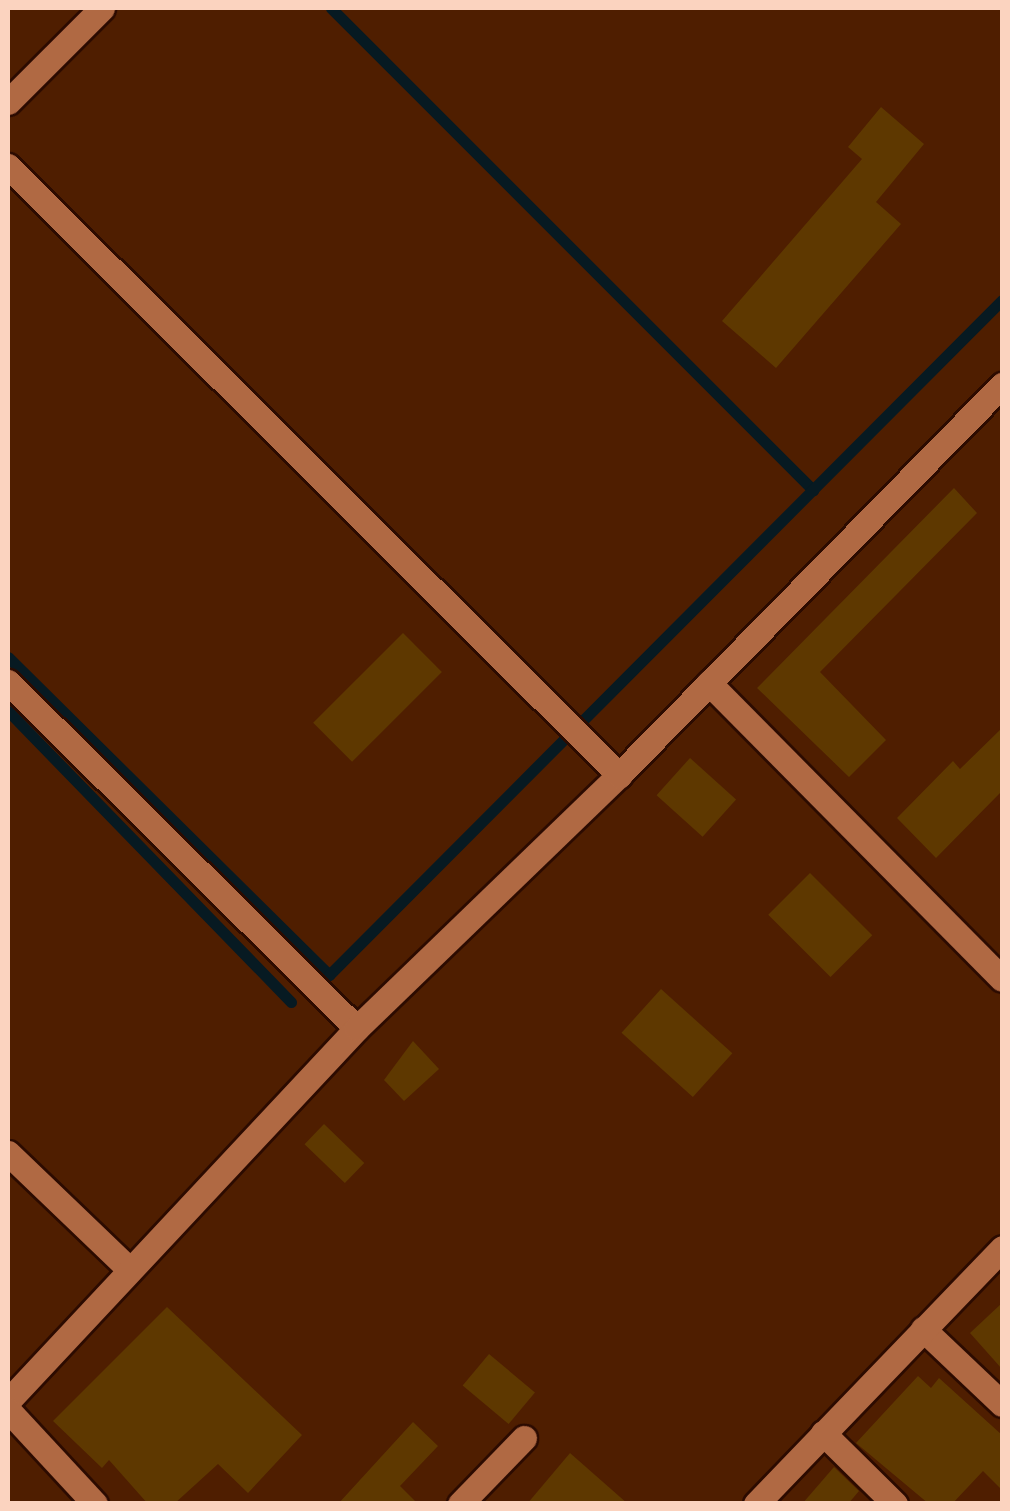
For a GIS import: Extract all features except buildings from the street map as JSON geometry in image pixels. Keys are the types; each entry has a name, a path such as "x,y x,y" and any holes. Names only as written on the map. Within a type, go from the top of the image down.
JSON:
{"street":[{"path":"8,102 102,8"},
{"path":"8,166 619,775"},
{"path":"8,1401 357,1028 619,775 1002,385"},
{"path":"8,682 357,1028"},
{"path":"709,683 1002,980"},
{"path":"8,1153 130,1269"},
{"path":"756,1504 1002,1248"},
{"path":"923,1329 1002,1404"},
{"path":"8,1410 95,1504"},
{"path":"824,1433 895,1504"},
{"path":"460,1504 524,1438"}],"waterway":[{"path":"331,8 813,490"},
{"path":"8,657 329,975 1002,300"},
{"path":"8,711 291,1002"}]}
